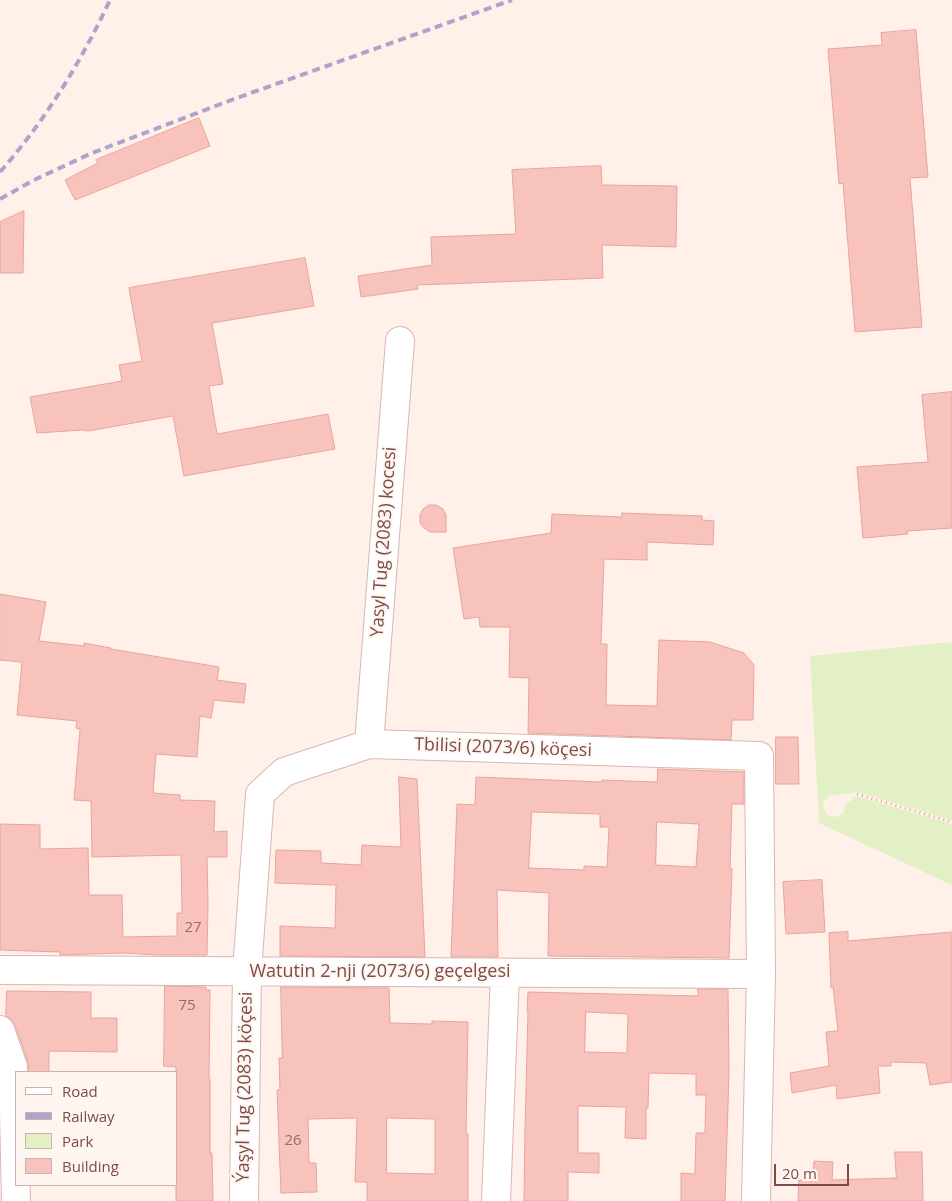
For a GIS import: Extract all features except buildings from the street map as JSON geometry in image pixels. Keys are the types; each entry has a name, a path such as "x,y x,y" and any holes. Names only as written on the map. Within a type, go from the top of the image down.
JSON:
{"street":[{"name":"Yasyl Tug (2083) kocesi","path":"369,744 400,341"},
{"name":"Tbilisi (2073/6) köçesi","path":"260,794 284,772 369,744 759,756 761,974"},
{"name":"Ýaşyl Tug (2083) köçesi","path":"244,1201 247,971 260,794"},
{"name":"Watutin 2-nji (2073/6) geçelgesi","path":"0,970 761,974"},
{"path":"496,1201 505,973"},
{"path":"756,1201 761,974"},
{"path":"0,1030 14,1067 15,1134"},
{"path":"16,1186 16,1201"}],"path":[{"path":"857,794 952,822"}],"green space":[{"path":"952,642 952,820 858,792 829,796 824,801 823,807 826,814 832,817 839,816 844,812 845,805 856,796 952,824 952,885 819,823 810,656"}],"railway":[{"path":"0,172 47,112 87,46 110,0"},
{"path":"0,199 34,180 92,153 234,99 512,0"}]}
